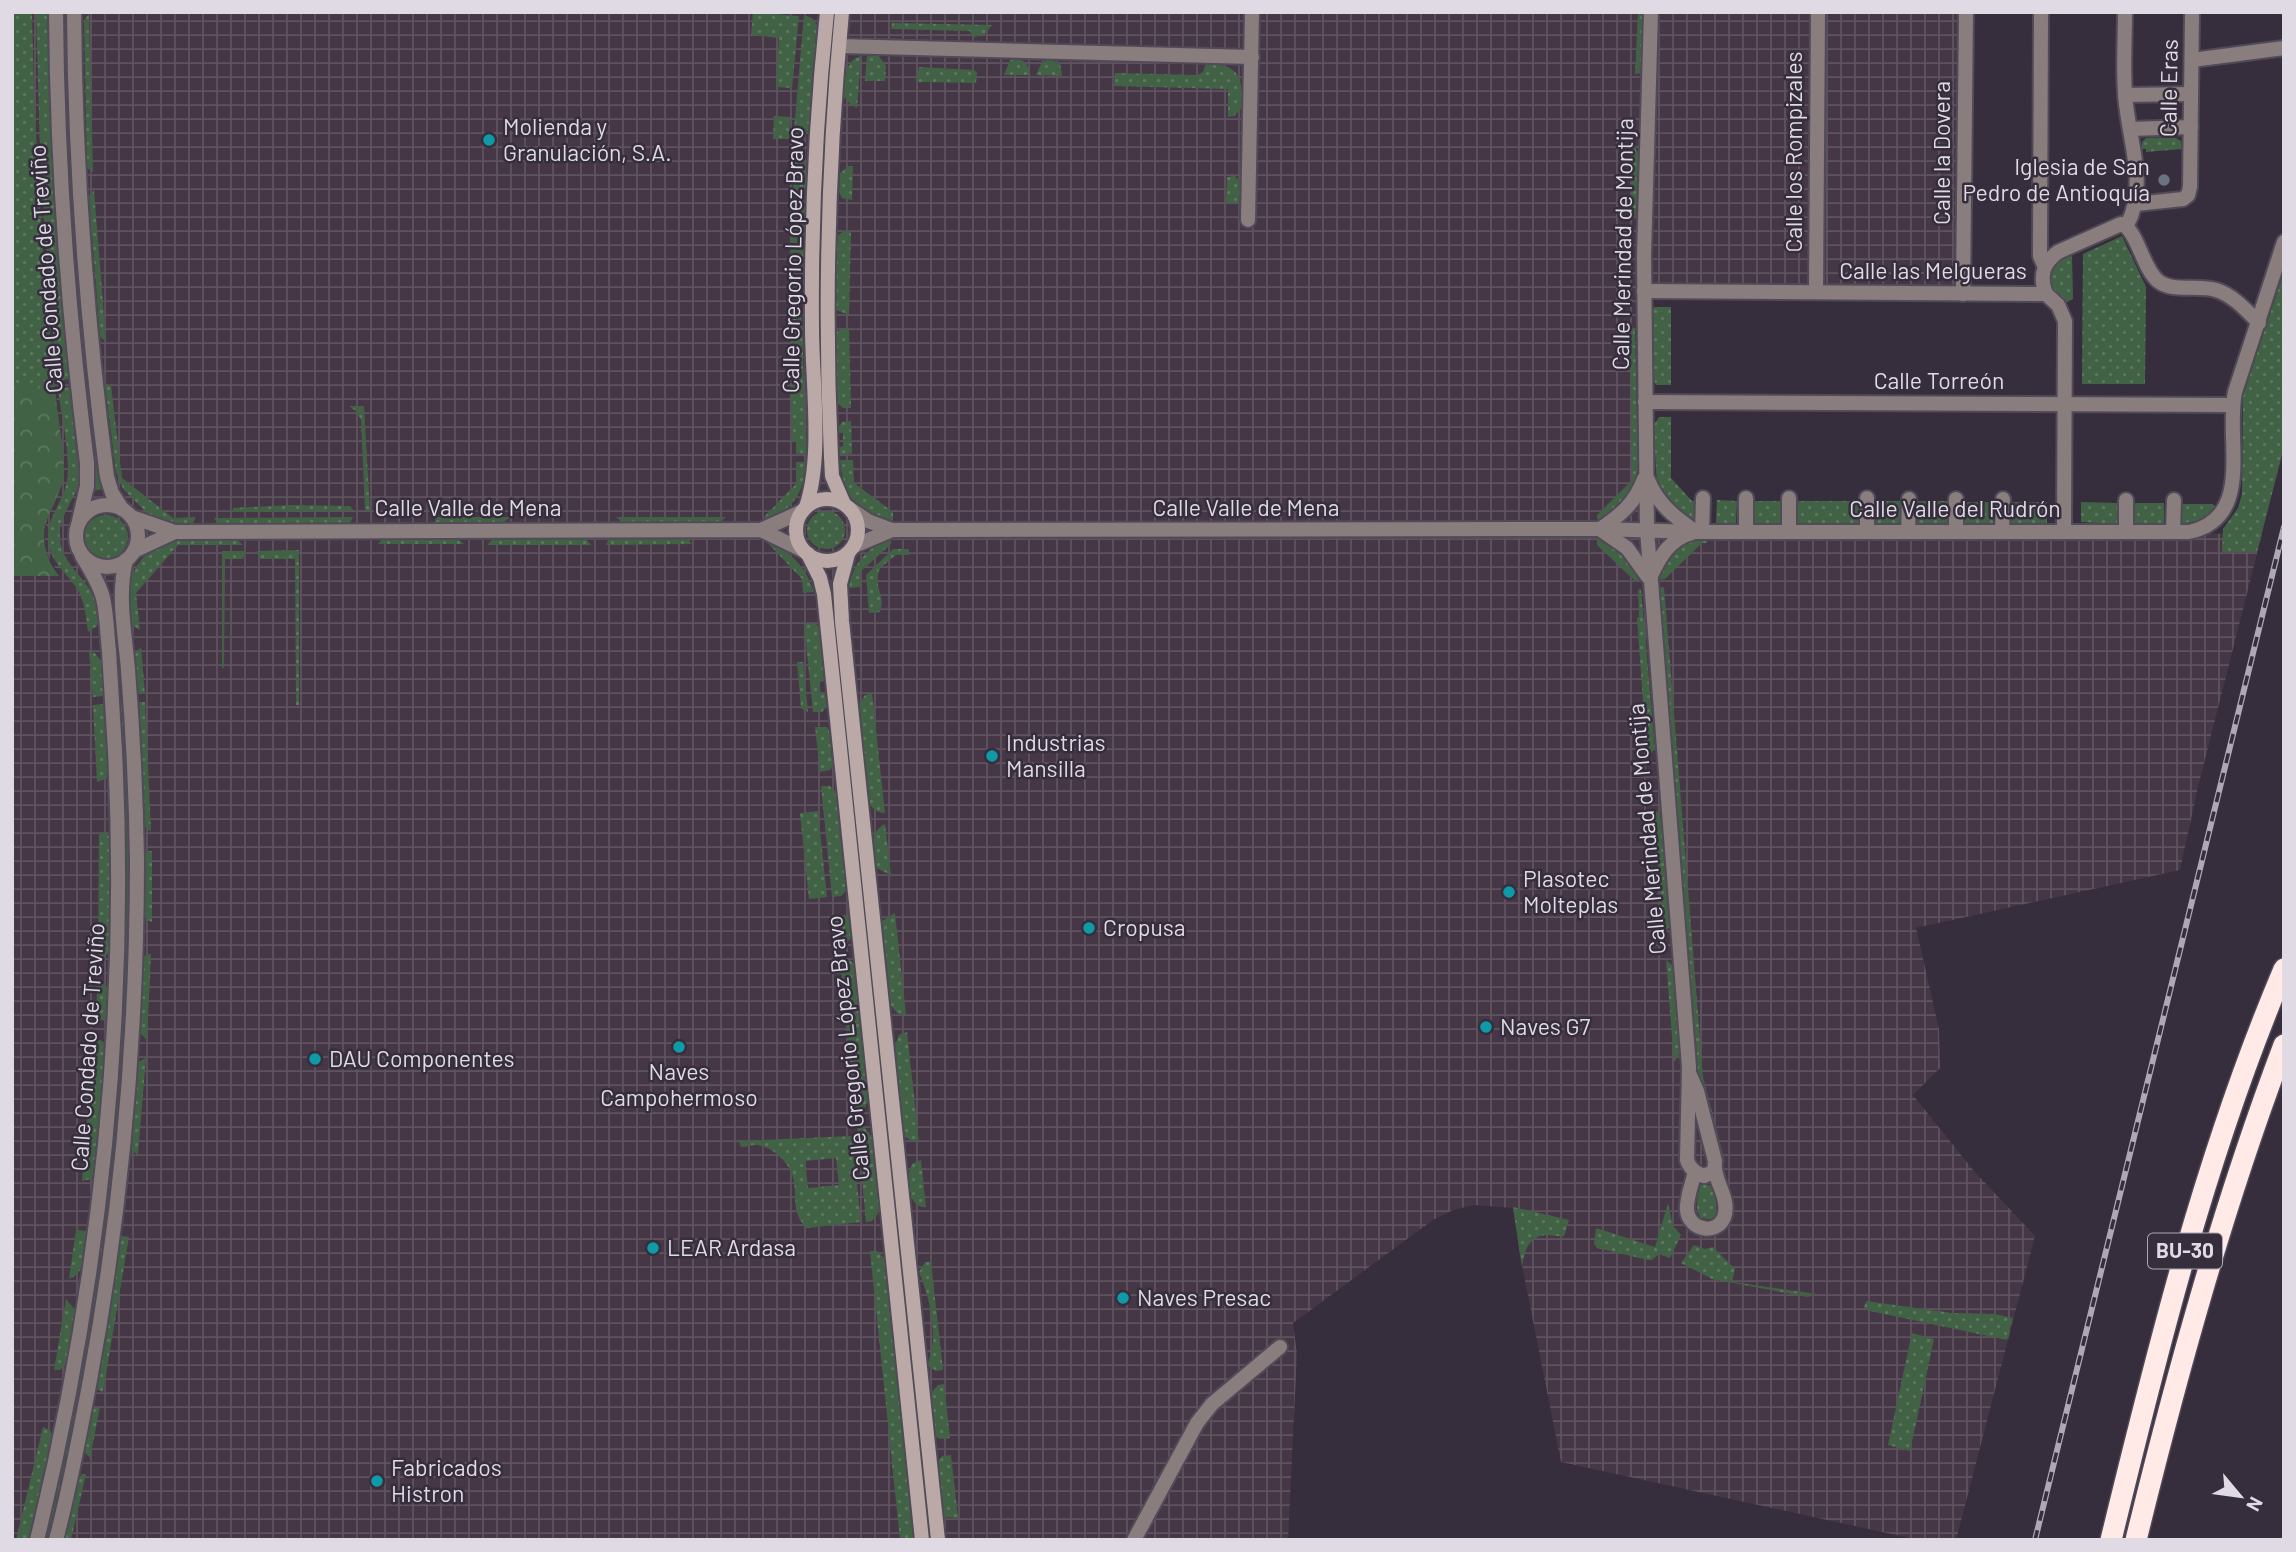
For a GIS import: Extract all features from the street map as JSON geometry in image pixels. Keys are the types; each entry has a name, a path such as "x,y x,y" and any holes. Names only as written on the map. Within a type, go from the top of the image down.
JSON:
{"highway":[{"name":"BU-30","path":"2111,1540 2178,1272 2251,1046 2284,969"},
{"name":"BU-30","path":"2136,1540 2194,1321 2236,1180 2284,1045"},
{"path":"2098,1540 2136,1437"},
{"path":"2143,1540 2157,1457"}],"main road":[{"name":"Calle Gregorio López Bravo","path":"804,509 815,473 813,234 819,98 827,12"},
{"name":"Calle Gregorio López Bravo","path":"842,12 831,160 827,321 832,476 847,506"},
{"path":"828,499 847,506 859,529 851,550 838,559 817,560 806,552 796,531 804,509 816,501 828,499"},
{"name":"Calle Gregorio López Bravo","path":"851,550 841,576 842,611 938,1540"},
{"name":"Calle Gregorio López Bravo","path":"806,552 822,586 825,606 922,1540"}],"street":[{"name":"Calle Condado de Treviño","path":"56,12 59,144 67,279 87,463 87,485 79,521"},
{"name":"Calle Condado de Treviño","path":"74,12 77,134 85,275 107,477 112,493 127,513"},
{"path":"1248,220 1252,12"},
{"name":"Calle Merindad de Montija","path":"1651,12 1644,291 1649,580 1689,1074 1686,1150 1689,1165 1695,1172 1687,1210 1696,1226 1705,1230 1713,1229 1724,1218 1726,1209 1723,1192 1713,1172 1714,1161 1697,1091 1689,1074"},
{"name":"Calle los Rompizales","path":"1816,292 1818,12"},
{"name":"Calle la Dovera","path":"1963,294 1966,12"},
{"path":"2040,12 2040,256 2044,265"},
{"path":"2125,12 2124,95 2135,166 2136,204 2126,225 2131,229 2148,269 2158,280 2169,286 2218,290 2233,299 2259,323"},
{"name":"Calle Eras","path":"2136,204 2183,199 2188,195 2192,12"},
{"path":"839,46 1252,57"},
{"path":"2192,60 2284,48"},
{"path":"2124,95 2191,94"},
{"path":"2130,130 2191,127"},
{"name":"Calle las Melgueras","path":"1644,291 2046,294 2043,285 2044,265 2058,252 2121,224 2126,225"},
{"path":"2232,405 2284,242"},
{"path":"2046,294 2058,305 2065,321 2064,532"},
{"name":"Calle Torreón","path":"1644,402 2232,405"},
{"name":"Calle Valle del Rudrón","path":"1647,530 2173,532 2201,529 2213,523 2223,513 2231,491 2232,405"},
{"path":"1600,529 1633,502 1646,476"},
{"name":"Calle Merindad de Montija","path":"1646,476 1668,512 1699,532"},
{"path":"1699,532 1703,498"},
{"path":"1746,498 1746,532"},
{"path":"1789,498 1789,532"},
{"path":"1867,498 1867,532"},
{"path":"1908,532 1909,499"},
{"path":"1956,499 1956,532"},
{"path":"2002,532 2003,499"},
{"path":"2126,500 2126,532"},
{"path":"2173,532 2174,500"},
{"path":"113,505 127,513 138,534 130,555 118,565 99,566 82,556 75,538 79,521 94,508 113,505"},
{"name":"Calle Valle de Mena","path":"847,506 868,521 892,530 1647,530"},
{"name":"Calle Valle de Mena","path":"127,513 174,532 761,530 804,509"},
{"name":"Calle Merindad de Montija","path":"1600,529 1627,548 1649,580"},
{"name":"Calle Valle de Mena","path":"761,530 806,552"},
{"name":"Calle Valle de Mena","path":"851,550 892,530"},
{"name":"Calle Valle de Mena","path":"130,555 174,532"},
{"name":"Calle Valle del Rudrón","path":"1649,580 1666,549 1677,539 1699,532"},
{"name":"Calle Condado de Treviño","path":"55,1540 79,1436 101,1320 121,1179 131,1061 137,858 135,782 121,595 130,555"},
{"name":"Calle Condado de Treviño","path":"37,1540 60,1443 85,1306 101,1193 117,1010 118,804 107,629 99,584 82,556"},
{"path":"1695,1172 1704,1176 1713,1172"},
{"path":"1134,1540 1197,1423 1212,1404 1280,1347"}],"shaded area":[{"path":"32,12 1966,12 1963,294 1644,291 1647,529 2262,534 2198,787 2180,870 1916,928 1939,1029 1940,1068 1913,1095 1974,1171 2035,1236 1956,1540 1919,1540 1561,1462 1513,1208 1474,1205 1453,1210 1433,1220 1293,1323 1297,1354 1288,1540 12,1540 12,576 59,575 46,553 44,533 48,514 61,488 64,471 42,262"}],"green space":[{"path":"12,12 32,12 42,242 64,471 47,521 44,545 59,576 12,576"},
{"path":"36,12 48,12 53,190 69,379 57,381 41,183"},
{"path":"63,12 67,12 71,170 87,378 82,358 69,204"},
{"path":"753,12 799,16 792,88 776,87 779,38 751,35"},
{"path":"1638,12 1644,12 1642,73 1635,74"},
{"path":"89,13 93,172 87,168 84,21"},
{"path":"804,15 812,18 817,25 809,129 805,137 793,142"},
{"path":"892,23 992,25 984,35 973,37 970,31 891,29"},
{"path":"867,55 879,56 886,66 885,81 865,81"},
{"path":"861,56 857,108 844,97 848,67"},
{"path":"1020,59 1026,63 1031,75 1004,75 1010,60"},
{"path":"1048,59 1060,63 1062,76 1036,75 1041,64"},
{"path":"1206,63 1226,67 1237,75 1242,88 1242,108 1234,116 1228,117 1228,89 1114,86 1115,73 1197,75 1203,72"},
{"path":"919,67 974,70 977,72 976,83 916,82"},
{"path":"774,116 790,117 789,139 773,139"},
{"path":"2174,137 2181,141 2182,149 2146,152 2146,149 2142,149 2142,142 2146,138"},
{"path":"1632,144 1639,153 1636,215 1630,220"},
{"path":"794,158 804,163 807,175 804,264 801,269 789,269"},
{"path":"853,166 852,200 842,198 839,192 840,173"},
{"path":"1235,176 1241,183 1240,203 1231,204 1226,202 1227,177"},
{"path":"94,190 106,341 100,337 89,196"},
{"path":"844,231 851,231 849,315 836,310 837,236"},
{"path":"2122,236 2146,287 2145,384 2082,384 2083,254"},
{"path":"2070,250 2073,299 2063,304 2053,288 2051,275 2057,263"},
{"path":"2284,271 2284,447 2257,552 2222,552 2223,529 2238,508 2242,494 2243,396"},
{"path":"1654,307 1671,307 1671,385 1656,385 1652,377"},
{"path":"790,310 799,313 802,318 806,454 796,454 796,442 792,442"},
{"path":"1630,324 1635,330 1637,472 1627,498 1614,511 1597,520 1597,515 1632,480"},
{"path":"849,328 851,408 843,408 837,403 835,336 837,331"},
{"path":"54,383 64,475 62,486 47,518 44,536 50,561 59,576 12,576 12,384 35,387"},
{"path":"105,385 111,385 122,478 173,518 196,517 193,523 164,523 151,517 123,489 116,472"},
{"path":"89,386 103,489 94,491 96,477 85,387"},
{"path":"70,387 79,481 64,516 60,538 62,550 89,588 98,611 97,626 88,632 78,590 56,562 48,541 50,524 65,488 68,470 58,389"},
{"path":"349,406 364,406 370,511 365,511 361,420"},
{"path":"1659,417 1671,417 1671,478 1692,501 1697,501 1697,523 1671,507 1657,484 1653,426"},
{"path":"851,421 852,454 840,455 843,433 838,433 838,427 842,422"},
{"path":"840,460 853,460 854,483 893,512 893,522 870,515 854,502 844,484"},
{"path":"796,462 806,462 800,491 790,506 763,521 796,484"},
{"path":"1717,500 1737,501 1736,524 1716,524"},
{"path":"1754,501 1783,501 1783,524 1754,523"},
{"path":"1794,501 1860,501 1860,524 1794,525"},
{"path":"1872,501 1901,501 1901,523 1872,523"},
{"path":"1917,501 1947,501 1947,524 1917,523"},
{"path":"1964,502 1993,502 1993,523 1963,523"},
{"path":"2011,502 2047,502 2047,523 2011,523"},
{"path":"2081,502 2117,503 2117,524 2081,522"},
{"path":"2134,503 2164,503 2164,524 2134,524"},
{"path":"2180,504 2213,504 2217,509 2200,520 2180,523"},
{"path":"350,506 354,511 233,512 233,508"},
{"path":"826,511 839,517 845,530 839,543 826,549 813,543 807,530 813,517"},
{"path":"106,515 121,522 128,537 121,552 106,559 91,552 84,537 91,522"},
{"path":"353,517 350,523 217,523 214,518"},
{"path":"436,517 511,517 502,523 435,523"},
{"path":"616,517 726,517 717,524 624,524"},
{"path":"891,537 891,544 860,572 861,587 849,588 858,563 875,546"},
{"path":"383,538 458,539 464,544 378,544"},
{"path":"494,538 585,538 591,545 487,545"},
{"path":"684,538 692,544 606,545 609,539"},
{"path":"763,538 795,559 806,573 814,592 803,593 802,579"},
{"path":"1707,538 1707,543 1702,543 1665,579 1658,580 1674,549 1688,541"},
{"path":"236,539 243,545 178,545 136,593 140,630 132,625 130,587 135,569 144,557 156,548 171,543"},
{"path":"1597,539 1612,544 1624,554 1634,566 1640,581 1635,581 1597,545"},
{"path":"893,549 909,549 909,555 896,555 880,568 878,581 882,606 880,612 869,613 866,575"},
{"path":"299,550 299,705 296,705 295,559 260,559 257,551"},
{"path":"222,551 246,551 243,559 225,559 224,668 222,668"},
{"path":"1664,587 1703,1077 1725,1162 1720,1160 1697,1075 1658,588"},
{"path":"1641,589 1655,749 1647,757 1637,618 1638,590"},
{"path":"815,623 819,627 824,681 819,682 827,706 822,712 813,712 804,624"},
{"path":"141,647 145,694 138,694 134,654"},
{"path":"89,652 95,653 101,661 104,696 93,697"},
{"path":"797,662 803,662 808,712 801,708"},
{"path":"872,693 885,813 875,810 869,802 859,705 865,695"},
{"path":"138,702 145,702 151,831 144,825"},
{"path":"120,703 123,703 129,902 120,1107 93,1313 68,1448 47,1540 44,1540 88,1333 114,1124 124,914"},
{"path":"104,704 108,773 105,779 97,782 93,705"},
{"path":"815,727 827,727 829,731 833,766 830,770 820,772"},
{"path":"821,786 830,786 836,793 846,891 841,896 832,897"},
{"path":"1653,809 1660,814 1661,822 1670,926 1664,934"},
{"path":"818,811 827,897 809,899 800,813"},
{"path":"885,824 891,875 876,868 874,837"},
{"path":"105,832 110,837 109,953 98,960 99,833"},
{"path":"152,851 152,922 144,915 144,854"},
{"path":"895,913 906,1015 898,1014 891,1006 882,921"},
{"path":"845,915 850,919 851,939 838,945 834,916"},
{"path":"151,954 147,1040 140,1033 143,958"},
{"path":"845,959 854,964 868,1101 863,1111 857,1113 840,960"},
{"path":"1666,960 1672,965 1680,1053 1674,1062"},
{"path":"98,980 108,988 108,1012 106,1019 95,1023"},
{"path":"907,1032 919,1142 905,1137 904,1132 895,1045 899,1035"},
{"path":"94,1038 106,1046 95,1171 91,1179 82,1181"},
{"path":"146,1058 137,1154 131,1150 138,1062"},
{"path":"857,1127 865,1128 872,1137 879,1209 875,1218 869,1222 866,1222"},
{"path":"852,1136 861,1222 807,1228 798,1216 793,1177 784,1161 763,1146 741,1147 739,1141","holes":["836,1158 839,1185 808,1188 805,1161"]},
{"path":"921,1160 926,1207 914,1202 908,1181 913,1163"},
{"path":"1701,1182 1711,1186 1715,1198 1715,1213 1711,1219 1701,1218 1697,1210"},
{"path":"1668,1203 1673,1226 1681,1235 1670,1258 1659,1254 1648,1260 1597,1248 1594,1244 1596,1228 1655,1247"},
{"path":"1513,1207 1569,1220 1564,1236 1540,1236 1531,1242 1522,1267"},
{"path":"76,1230 88,1231 86,1252 80,1271 69,1279"},
{"path":"121,1236 129,1237 103,1392 96,1389"},
{"path":"1694,1245 1705,1249 1713,1247 1735,1269 1732,1282 1816,1294 1808,1297 1712,1279 1681,1263"},
{"path":"870,1251 877,1251 885,1259 914,1540 900,1540"},
{"path":"925,1262 931,1262 943,1370 936,1371 928,1366 933,1342 932,1321 919,1272"},
{"path":"66,1299 76,1311 67,1363 60,1370 54,1370"},
{"path":"1866,1301 2013,1318 2007,1340 1870,1311 1864,1308"},
{"path":"1912,1333 1934,1339 1910,1451 1888,1445"},
{"path":"944,1384 950,1438 940,1439 936,1437 931,1393 938,1385"},
{"path":"100,1407 90,1458 83,1451 91,1412"},
{"path":"43,1427 50,1430 53,1437 28,1540 16,1540"},
{"path":"951,1455 958,1518 944,1517 938,1462 942,1456"},
{"path":"86,1474 71,1540 63,1540 78,1478"}],"railway":[{"path":"2035,1540 2284,527"}],"place":[{"name":"Molienda y Granulación, S.A.","path":"489,140"},
{"name":"Iglesia de San Pedro de Antioquía","path":"2164,180"},
{"name":"Industrias Mansilla","path":"992,756"},
{"name":"Plasotec Molteplas","path":"1509,892"},
{"name":"Cropusa","path":"1089,928"},
{"name":"Naves G7","path":"1486,1027"},
{"name":"Naves Campohermoso","path":"679,1047"},
{"name":"DAU Componentes","path":"315,1059"},
{"name":"LEAR Ardasa","path":"653,1248"},
{"name":"Naves Presac","path":"1123,1298"},
{"name":"Fabricados Histron","path":"377,1481"}]}
